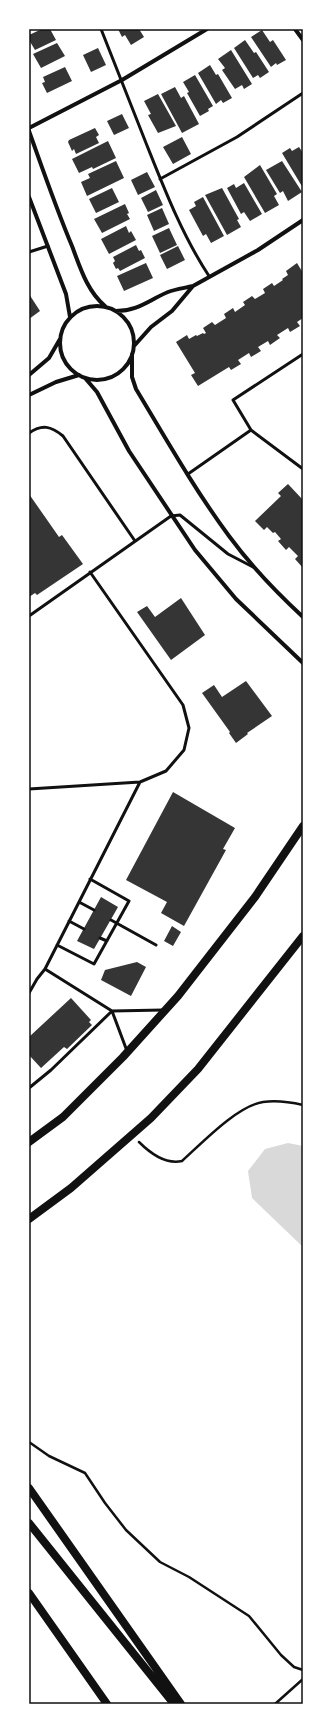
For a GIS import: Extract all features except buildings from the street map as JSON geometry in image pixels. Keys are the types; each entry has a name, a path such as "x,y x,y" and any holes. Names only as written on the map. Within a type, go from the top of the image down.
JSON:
{"main road":[{"path":"29,1142 63,1117 127,1052 178,996 255,897 303,826"},
{"path":"29,1219 71,1188 151,1118 198,1069 301,938 303,931"},
{"path":"29,1488 181,1704"},
{"path":"29,1523 174,1704"},
{"path":"29,1593 107,1704"}],"street":[{"path":"29,128 122,80 207,29"},
{"path":"295,29 303,40"},
{"path":"29,132 87,284 97,300 124,317 130,326 134,346 127,365 118,373 108,378 96,380 85,378 70,368 64,360 60,339"},
{"path":"29,197 66,294 70,317"},
{"path":"134,346 151,327 172,311 193,286 258,250 303,220"},
{"path":"116,311 128,311 146,304 169,291 193,286"},
{"path":"29,375 49,358 60,339 63,327 70,317 80,309 93,306 105,306"},
{"path":"132,354 132,377 136,390 188,474 229,536 276,591 303,617"},
{"path":"29,395 56,382 79,375"},
{"path":"85,378 97,392 129,451 195,550 236,599 303,663"}],"lane":[{"path":"101,29 160,179 182,227 209,276"},
{"path":"160,179 237,137 303,93"},
{"path":"29,252 48,246"},
{"path":"303,354 233,400 251,430 303,469"},
{"path":"29,433 36,428 46,426 54,429 63,436 135,541"},
{"path":"188,474 251,430"},
{"path":"29,616 171,516 180,515 228,554 255,568"},
{"path":"29,790 140,782 166,771 184,750 189,728 183,705 90,572"},
{"path":"29,993 45,969 140,782"},
{"path":"57,946 94,964 129,901 90,879"},
{"path":"79,902 94,910"},
{"path":"111,920 156,944"},
{"path":"69,921 84,929"},
{"path":"100,938 107,941"},
{"path":"45,969 112,1011 165,1010"},
{"path":"112,1011 127,1052"},
{"path":"29,1088 51,1070 112,1011"}],"path":[{"path":"131,1135 152,1155 176,1163 182,1161 219,1128 241,1112 263,1102 289,1102 303,1105"},
{"path":"29,1442 49,1456 86,1473 104,1503 126,1530 154,1557 160,1562 189,1577 249,1616 294,1667 303,1670"},
{"path":"275,1704 303,1679"}],"shaded area":[{"path":"288,1143 303,1146 303,1247 252,1198 248,1171 265,1149"}]}
